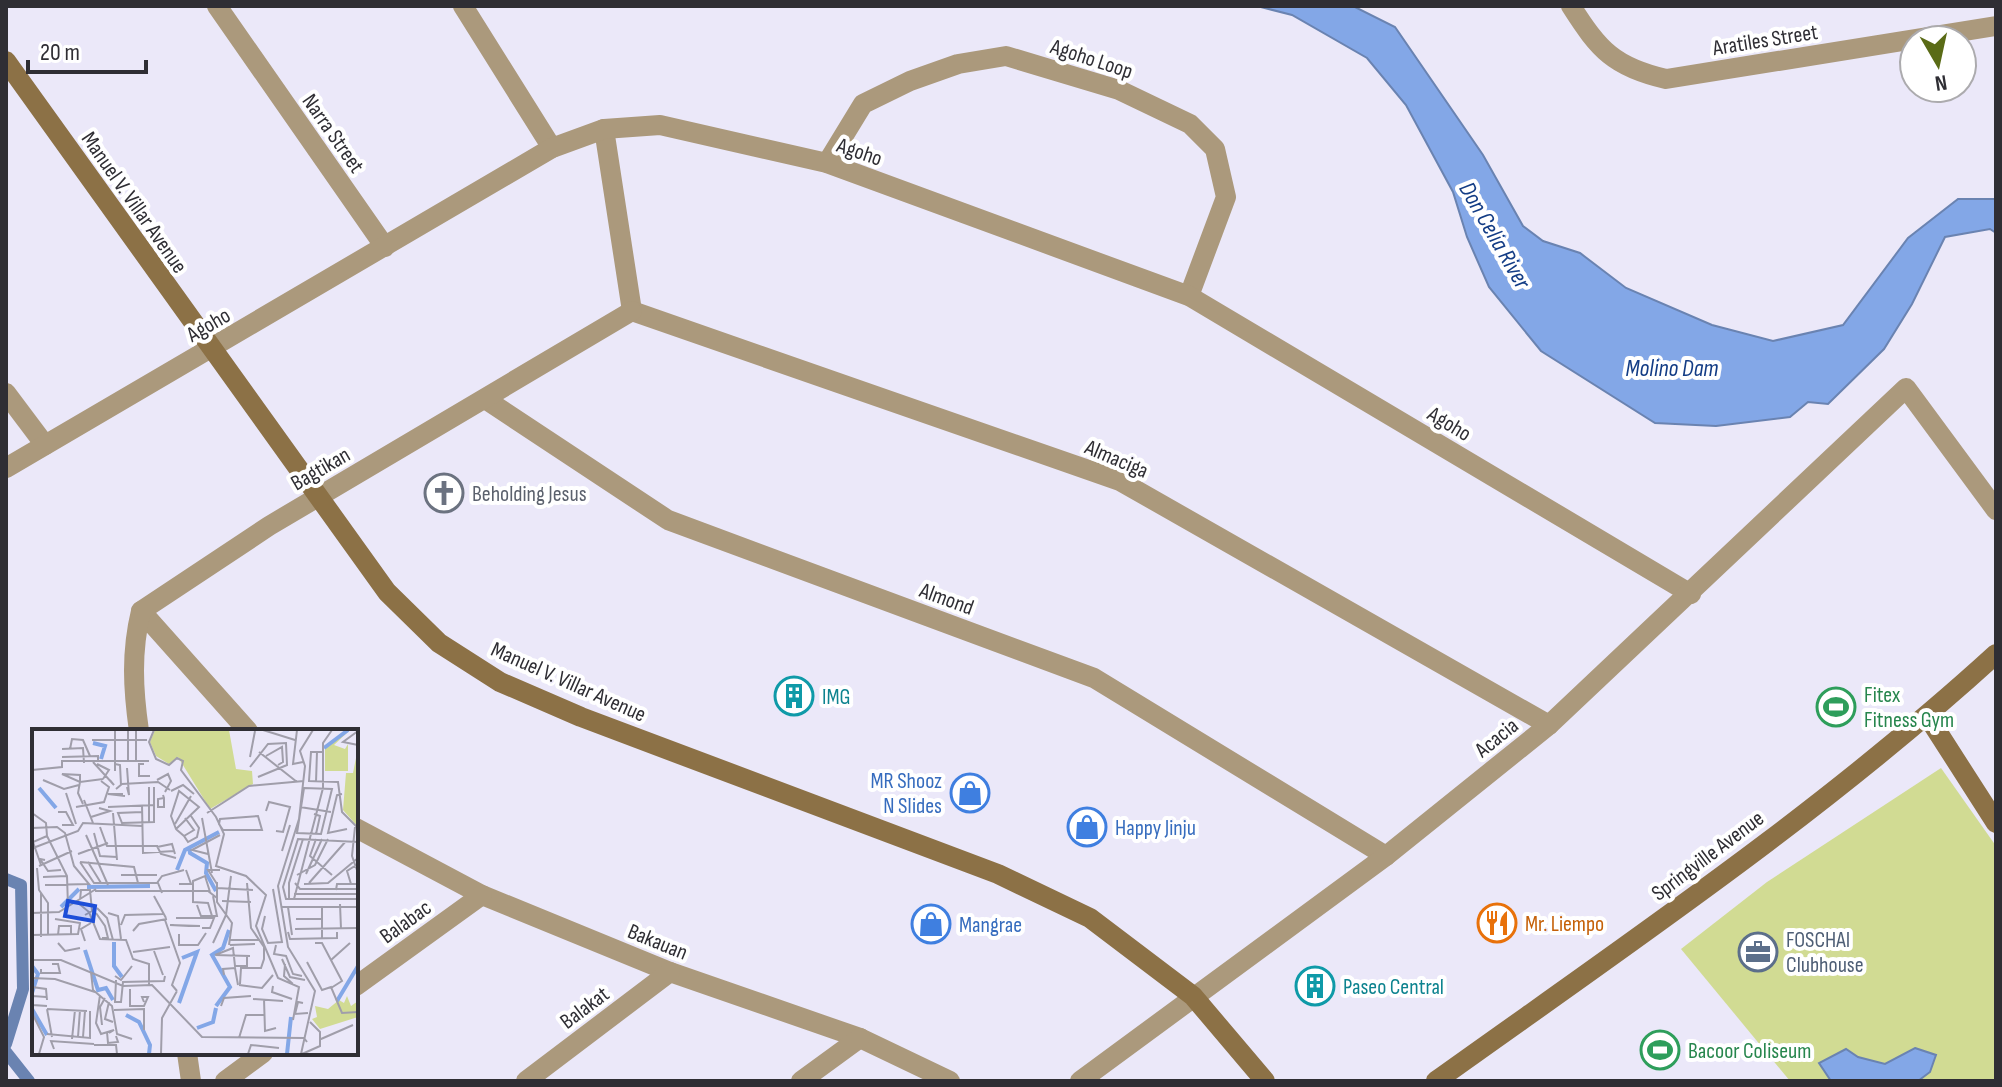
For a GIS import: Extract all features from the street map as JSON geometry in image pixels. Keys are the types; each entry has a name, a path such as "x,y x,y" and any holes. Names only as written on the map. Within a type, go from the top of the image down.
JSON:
{"street":[{"name":"Narra Street","path":"217,6 385,247"},
{"path":"463,6 552,148"},
{"name":"Aratiles Street","path":"1571,6 1591,37 1629,71 1666,79 1996,26"},
{"name":"Agoho Loop","path":"827,163 863,104 910,81 958,64 1006,56 1119,90 1190,124 1215,149 1226,197 1189,296"},
{"name":"Manuel V. Villar Avenue","path":"6,61 317,498 387,592 439,643 500,682 581,717 998,874 1090,918 1193,996 1265,1081"},
{"name":"Agoho","path":"6,468 552,148 604,129 660,125 827,163 1189,296 1691,594"},
{"path":"604,129 632,311"},
{"name":"Bagtikan","path":"141,611 317,498 632,311"},
{"name":"Almaciga","path":"632,311 1120,481 1549,725"},
{"name":"Acacia","path":"1080,1081 1193,996 1246,962 1386,856 1549,725 1906,388 1996,510"},
{"path":"6,393 45,445"},
{"name":"Almond","path":"485,399 668,520 1094,678 1386,856"},
{"path":"139,729 132,686 133,644 141,611"},
{"path":"141,611 246,729"},
{"name":"Springville Avenue","path":"1436,1081 1659,922 1928,717 1996,654"},
{"path":"1928,717 1996,823"},
{"name":"Bakauan","path":"358,829 482,895 670,972 860,1038 950,1081"},
{"name":"Balabac","path":"358,985 482,895"},
{"name":"Balakat","path":"526,1081 670,972"},
{"path":"801,1081 860,1038"},
{"path":"187,1055 191,1081"},
{"path":"225,1081 260,1055"}],"green space":[{"path":"1941,768 1996,846 1996,1081 1790,1081 1681,949 1767,882"}],"water":[{"name":"Molino Dam","path":"1257,6 1353,6 1395,27 1483,155 1523,226 1543,241 1580,253 1626,288 1712,325 1773,341 1843,325 1908,238 1958,199 1996,199 1996,233 1990,229 1945,237 1912,304 1884,349 1828,404 1808,402 1790,417 1716,426 1655,423 1541,351 1489,287 1467,237 1453,192 1406,105 1367,58 1292,15"},
{"path":"1915,1048 1936,1055 1930,1072 1918,1081 1831,1081 1819,1063 1846,1049 1858,1057 1885,1064"}],"waterway":[{"path":"6,879 21,885 23,989 6,1044"},
{"path":"6,1052 29,1081"}],"place":[{"name":"Beholding Jesus","path":"444,493"},
{"name":"IMG","path":"794,696"},
{"name":"Fitex Fitness Gym","path":"1836,707"},
{"name":"MR Shooz N Slides","path":"970,793"},
{"name":"Happy Jinju","path":"1087,827"},
{"name":"Mr. Liempo","path":"1497,923"},
{"name":"Mangrae","path":"931,924"},
{"name":"FOSCHAI Clubhouse","path":"1758,952"},
{"name":"Paseo Central","path":"1315,986"},
{"name":"Bacoor Coliseum","path":"1660,1050"}],"water label":[{"name":"Don Celia River","path":"1495,235"}]}
